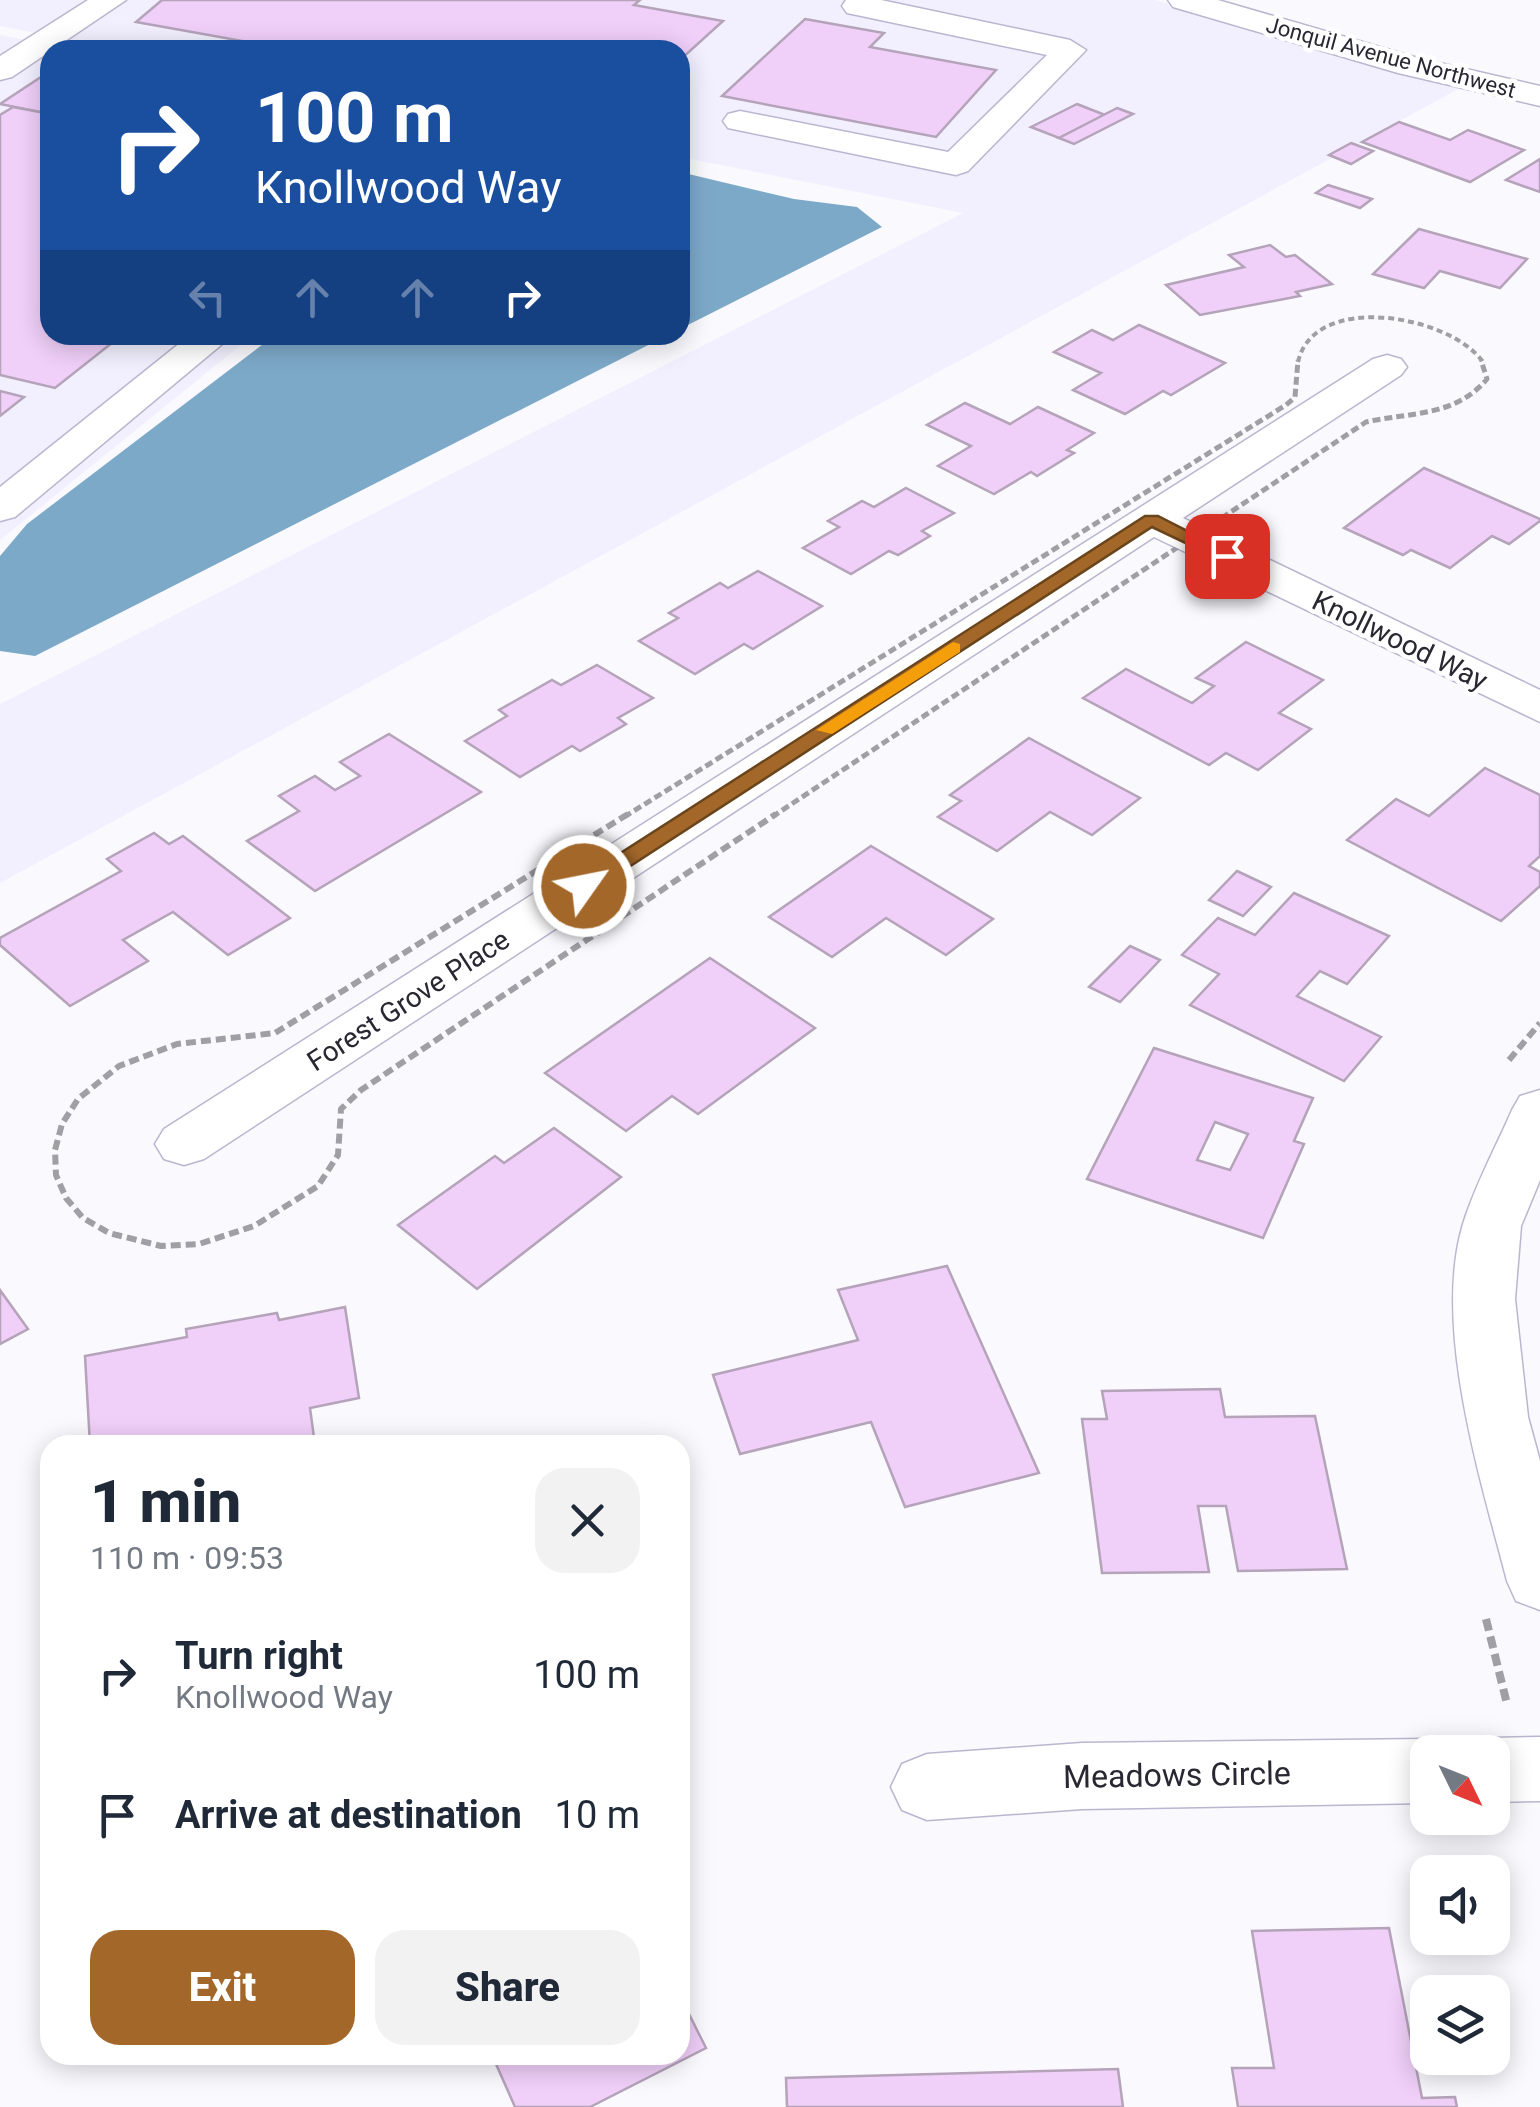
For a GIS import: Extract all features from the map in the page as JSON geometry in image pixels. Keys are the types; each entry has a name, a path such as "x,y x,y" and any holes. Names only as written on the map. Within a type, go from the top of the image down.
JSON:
{"street":[{"path":"54,40 110,0"},
{"path":"740,121 956,164 1070,50 858,6 866,0"},
{"name":"Jonquil Avenue Northwest","path":"1184,0 1410,66 1540,96"},
{"path":"0,41 40,49"},
{"path":"0,70 40,50"},
{"path":"0,508 202,345"},
{"name":"Forest Grove Place","path":"184,1144 1387,367"},
{"name":"Knollwood Way","path":"1151,520 1540,708"},
{"path":"1540,1110 1492,1226 1484,1299 1496,1417 1540,1581"},
{"path":"1510,1770 1540,1769"},
{"name":"Meadows Circle","path":"927,1787 1082,1776 1410,1771"}],"shaded area":[{"path":"0,0 1154,0 1462,87 0,883 0,704 963,213 690,159 690,40 72,40 0,26"},
{"path":"0,35 40,43 40,345 241,345 0,540"}],"water":[{"path":"690,174 794,199 857,207 882,227 690,324"},
{"path":"262,345 648,345 35,656 0,651 0,556 27,524"}],"building":[{"path":"162,0 640,0 634,5 723,21 690,51 690,40 237,40 136,22"},
{"path":"805,19 884,33 870,47 996,70 936,137 722,96"},
{"path":"40,78 40,112 0,104"},
{"path":"1077,104 1105,115 1059,138 1031,127"},
{"path":"13,107 40,112 40,345 109,345 55,388 0,375 0,115"},
{"path":"1117,108 1133,114 1074,144 1059,138"},
{"path":"1399,122 1450,140 1468,130 1524,150 1470,182 1362,142"},
{"path":"1351,143 1373,151 1351,164 1329,155"},
{"path":"1540,159 1540,192 1506,180"},
{"path":"1328,185 1372,199 1360,208 1316,193"},
{"path":"1419,229 1527,259 1500,288 1440,271 1424,288 1373,274"},
{"path":"1270,245 1286,257 1295,255 1332,284 1296,292 1300,296 1200,315 1166,285 1244,267 1229,255"},
{"path":"1139,325 1225,363 1171,395 1163,391 1125,414 1073,390 1101,373 1054,352 1092,330 1113,340"},
{"path":"0,391 24,397 0,416"},
{"path":"965,403 1010,424 1038,407 1094,433 1067,450 1074,453 1037,476 1031,472 994,494 938,466 971,446 927,425"},
{"path":"1424,468 1540,521 1509,544 1492,536 1450,568 1411,550 1403,555 1344,528"},
{"path":"906,488 954,513 922,531 930,536 898,555 889,551 851,574 803,548 839,527 828,521 862,501 874,507"},
{"path":"758,571 822,606 753,649 744,644 695,674 639,641 678,618 669,613 720,583 728,588"},
{"path":"1246,642 1323,680 1279,713 1311,729 1258,770 1226,753 1209,765 1083,698 1126,669 1192,703 1214,686 1196,678"},
{"path":"597,665 653,698 618,718 626,724 580,751 572,746 520,777 465,741 507,716 499,710 552,680 561,685"},
{"path":"389,734 481,792 315,891 247,841 299,811 279,796 315,776 335,790 360,776 340,762"},
{"path":"1029,738 1140,798 1092,835 1050,812 997,851 938,817 961,801 950,795"},
{"path":"1485,768 1540,795 1540,856 1529,866 1540,872 1540,886 1501,921 1347,840 1396,799 1429,816"},
{"path":"154,833 169,844 183,836 290,918 228,955 173,912 123,940 148,961 70,1006 0,945 0,938 121,871 107,859"},
{"path":"871,846 993,919 946,955 886,918 832,957 769,917"},
{"path":"1237,871 1271,887 1243,916 1209,900"},
{"path":"1294,893 1389,936 1347,984 1320,971 1297,996 1381,1037 1344,1081 1190,1005 1219,974 1182,955 1218,918 1255,935"},
{"path":"1130,946 1160,960 1120,1002 1089,987"},
{"path":"710,958 815,1028 698,1114 672,1096 626,1131 545,1073"},
{"path":"1154,1048 1313,1098 1294,1141 1304,1144 1263,1238 1087,1179","holes":["1215,1122 1248,1134 1230,1170 1197,1160"]},
{"path":"554,1128 621,1177 477,1289 398,1225 495,1156 504,1163"},
{"path":"947,1266 1039,1473 905,1507 871,1422 740,1454 713,1375 858,1340 838,1290"},
{"path":"0,1290 28,1329 0,1344"},
{"path":"345,1307 359,1398 310,1408 314,1435 89,1435 85,1356 187,1337 186,1329 277,1313 279,1320"},
{"path":"1220,1389 1225,1417 1315,1416 1347,1569 1238,1571 1226,1506 1198,1506 1209,1572 1102,1573 1082,1419 1107,1419 1102,1391"},
{"path":"1389,1928 1410,2036 1410,2075 1418,2075 1422,2098 1455,2097 1457,2107 1238,2107 1232,2068 1274,2068 1252,1931"},
{"path":"690,2016 706,2048 690,2056"},
{"path":"496,2065 673,2065 590,2107 515,2107"},
{"path":"1118,2069 1123,2107 787,2107 786,2078"}],"slow traffic":[{"path":"825,730 953,648"}],"route":[{"path":"584,886 1151,520 1227,556"}]}
